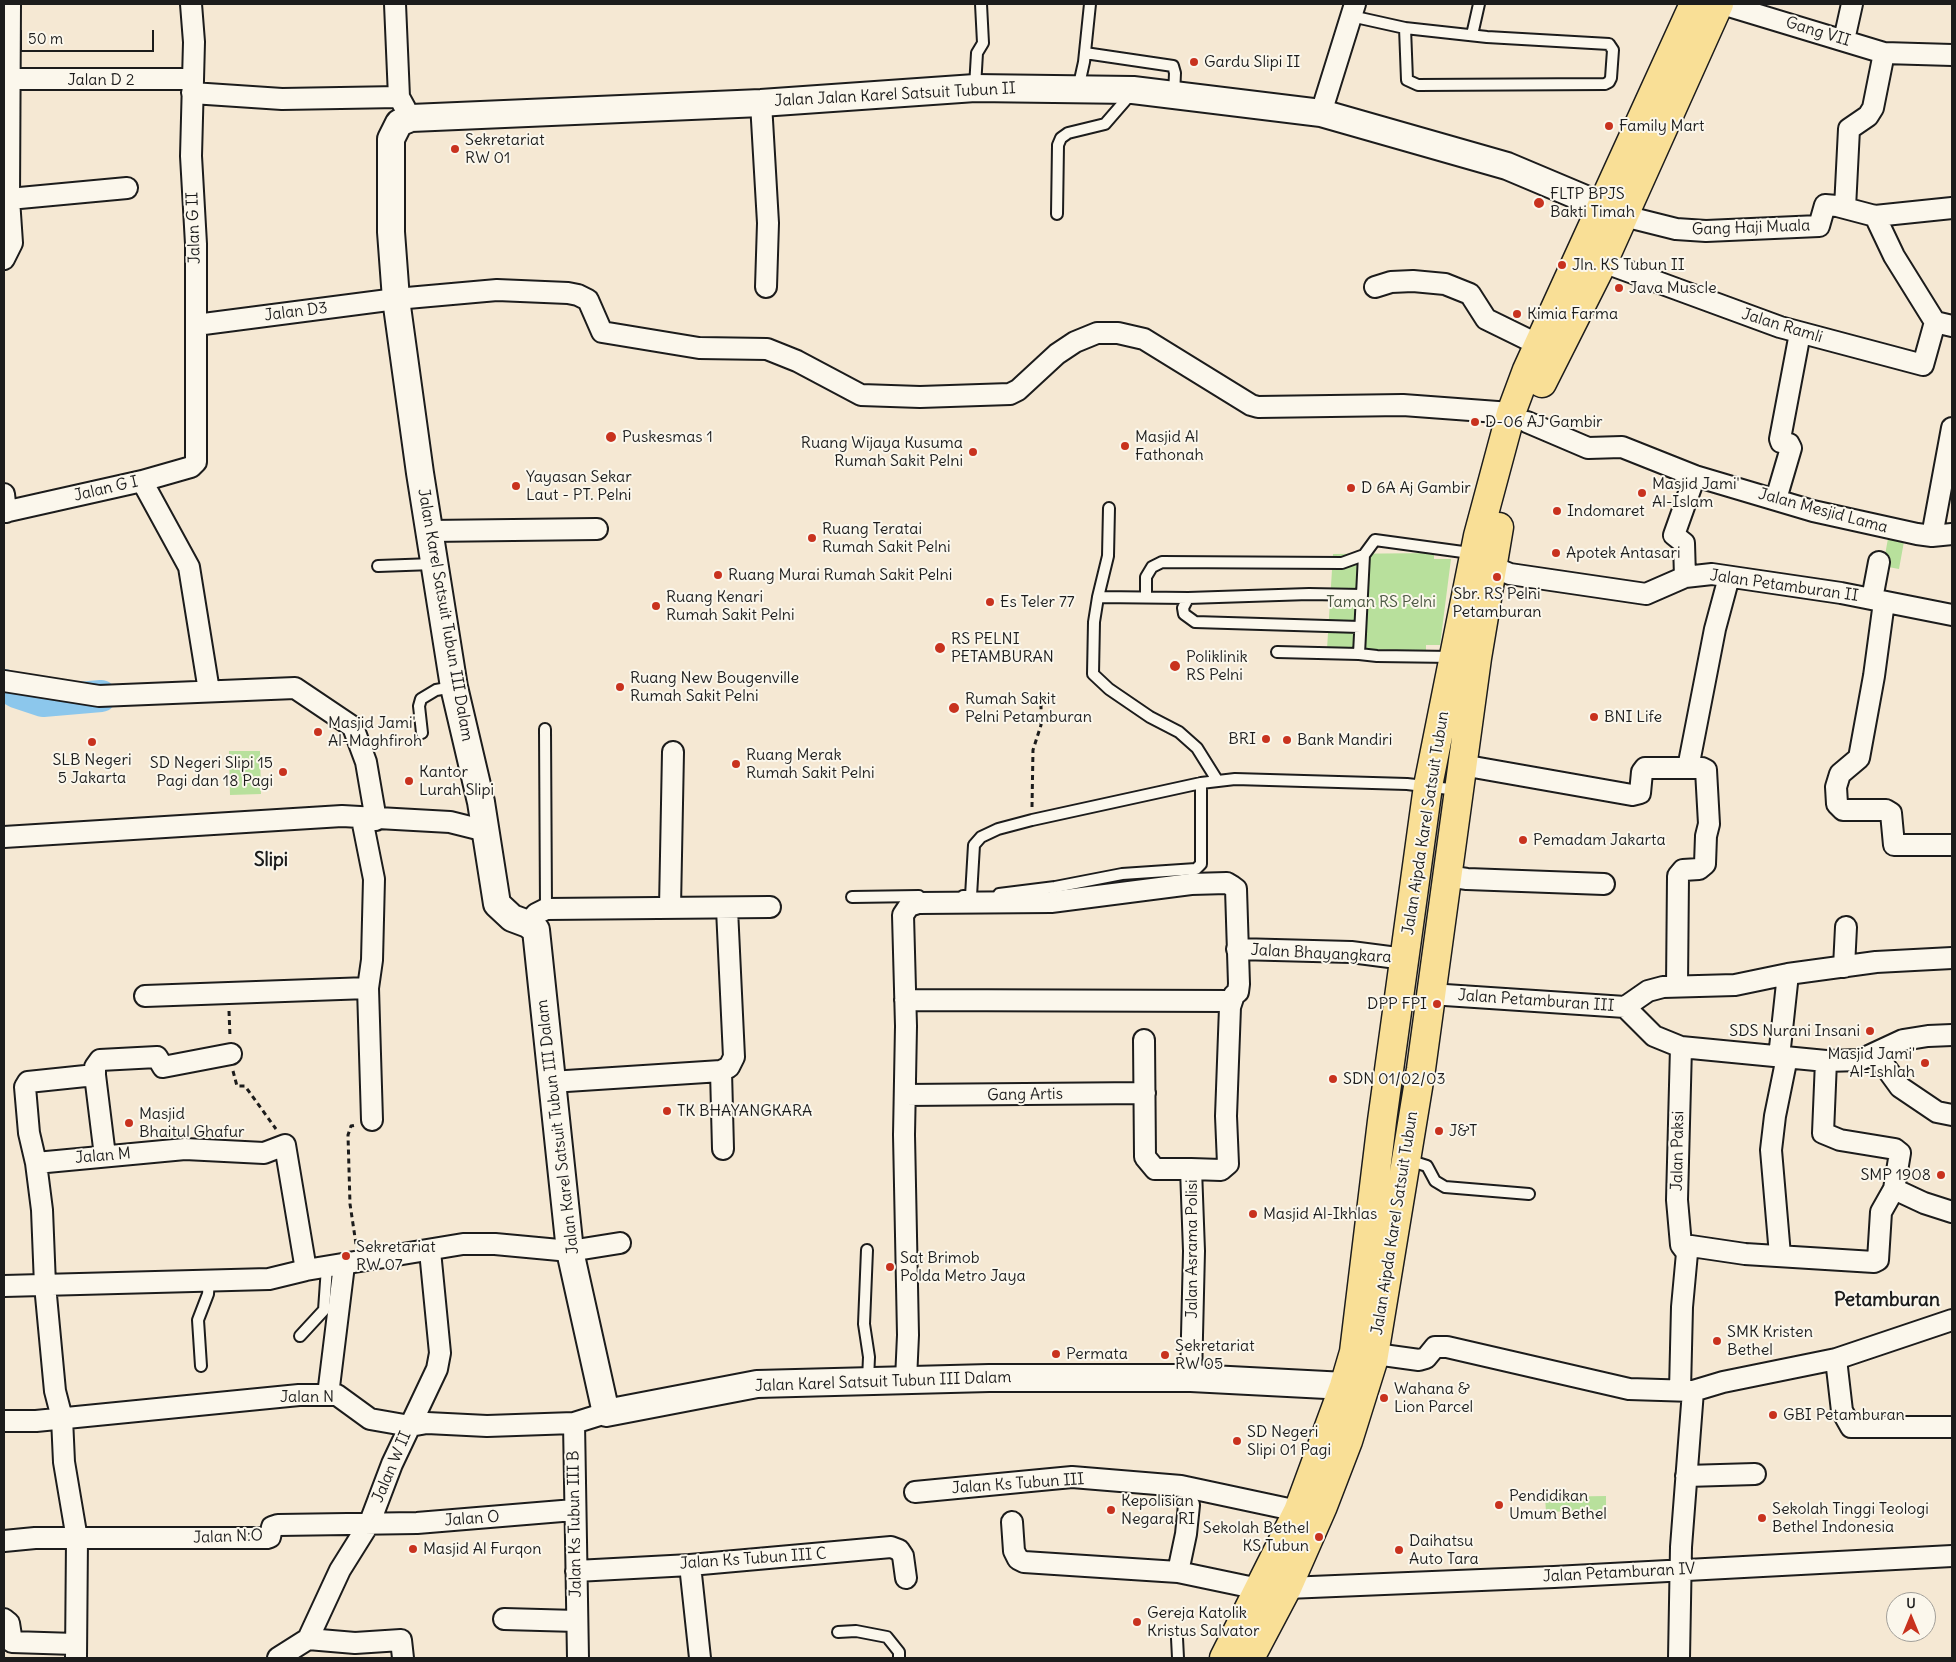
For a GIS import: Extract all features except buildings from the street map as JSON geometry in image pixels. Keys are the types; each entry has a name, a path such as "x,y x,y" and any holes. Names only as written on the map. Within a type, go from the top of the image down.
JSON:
{"main road":[{"name":"Jalan Aipda Karel Satsuit Tubun","path":"1519,417 1537,392 1603,262 1613,211 1694,4"},
{"name":"Jalan Aipda Karel Satsuit Tubun","path":"1364,1352 1404,959 1428,786 1482,562 1496,541 1527,370 1613,211 1720,4"},
{"name":"Jalan Aipda Karel Satsuit Tubun","path":"1224,1658 1298,1511 1354,1386 1364,1352 1405,1159 1421,1069 1461,777 1459,657"},
{"name":"Jalan Aipda Karel Satsuit Tubun","path":"1250,1658 1287,1588 1327,1497 1348,1441 1354,1386"}],"street":[{"path":"4,259 12,243 9,199 10,4"},
{"name":"Jalan G II","path":"191,4 194,42 191,156 196,244 198,452"},
{"path":"395,4 405,107"},
{"name":"Gang VII","path":"1720,4 1884,53 1952,55"},
{"path":"1844,40 1852,4"},
{"path":"1321,113 1353,10"},
{"path":"1845,208 1849,129 1868,116 1873,108 1884,53"},
{"name":"Jalan D 2","path":"9,79 192,86 282,99 405,107"},
{"name":"Jalan Jalan Karel Satsuit Tubun II","path":"405,107 761,103 975,88 1133,90 1321,113 1507,166 1613,211"},
{"path":"761,103 768,223 766,287"},
{"name":"Jalan Karel Satsuit Tubun III Dalam","path":"405,107 391,139 391,232 396,299 434,564 454,687 481,802 497,904 512,918 537,916 536,930 570,1251 606,1413 757,1384 906,1380 1191,1378 1354,1386"},
{"path":"9,199 127,188"},
{"name":"Gang Haji Muala","path":"1613,211 1676,229 1706,231 1819,226 1825,205 1875,216 1952,208"},
{"path":"1875,216 1894,256 1944,324"},
{"name":"Jalan Ramli","path":"1603,262 1715,305 1800,333 1923,365 1944,324"},
{"path":"1376,287 1391,282 1406,281 1444,284 1470,294 1486,319 1539,345"},
{"name":"Jalan D3","path":"196,325 396,299 497,290 578,294 588,300 602,332 699,348 767,349 835,380 852,392 861,395 920,397 1010,394 1018,390 1057,354 1075,342 1098,333 1118,333 1144,339 1251,405 1258,407 1403,405 1519,417"},
{"path":"1776,499 1791,448 1780,439 1800,333"},
{"name":"Jalan Mesjid Lama","path":"1519,417 1588,448 1622,447 1695,476 1813,511 1890,529 1932,536 1952,534"},
{"path":"1932,536 1952,430"},
{"name":"Jalan G I","path":"5,506 142,481 194,465 198,452"},
{"path":"1685,576 1684,543 1674,535 1695,476"},
{"path":"142,481 189,567 210,691"},
{"path":"429,531 597,528"},
{"name":"Jalan Petamburan II","path":"1482,562 1510,574 1646,594 1685,576 1712,574 1952,615"},
{"path":"1879,562 1874,676 1859,758 1840,774 1836,787 1837,804 1843,810 1886,810 1891,812 1894,845 1952,845"},
{"path":"1688,768 1715,629 1728,577"},
{"path":"4,681 99,696 294,688 353,727 366,762 374,879 372,960 368,988 372,1120"},
{"path":"670,907 673,752"},
{"path":"1461,777 1632,795 1639,794 1641,791 1642,772 1645,768 1702,768 1708,774 1709,824 1704,867 1683,870 1678,876 1677,986"},
{"path":"450,822 481,802"},
{"path":"4,837 342,816 450,822 486,831"},
{"path":"1446,876 1467,879 1604,884"},
{"path":"906,1380 908,1335 904,1135 903,915 909,906 918,903 1051,902 1191,884 1227,883 1236,889 1238,992 1232,1001 1226,1116 1228,1164 1221,1170 1191,1168"},
{"path":"537,916 670,907 727,909 770,907"},
{"path":"551,1082 721,1071 729,1067 734,1057 727,909"},
{"path":"1844,967 1846,927"},
{"name":"Jalan Bhayangkara","path":"1237,949 1351,952 1404,959"},
{"path":"1625,1006 1648,990 1677,986 1735,985 1788,974 1876,962 1952,958"},
{"path":"1780,1255 1771,1150 1783,1057 1788,974"},
{"path":"145,996 368,988"},
{"name":"Jalan Petamburan III","path":"1430,994 1625,1006 1654,1036 1681,1047 1826,1061 1850,1062 1876,1054 1903,1040 1952,1035"},
{"path":"904,1000 1232,1001"},
{"name":"Jalan Asrama Polisi","path":"1144,1040 1146,1157 1149,1164 1155,1169 1191,1168 1194,1251 1191,1378"},
{"name":"Jalan Paksi","path":"1681,1047 1677,1200 1681,1245 1687,1253"},
{"path":"105,1156 95,1075 95,1067 100,1060 157,1058 163,1067 230,1054"},
{"path":"1876,1054 1900,1087 1937,1112 1952,1114"},
{"path":"1679,1658 1680,1570 1686,1476 1687,1390 1682,1307 1687,1253 1694,1246 1745,1254 1877,1262 1881,1212 1894,1189 1899,1151 1840,1140 1823,1133 1826,1061"},
{"path":"721,1071 723,1149"},
{"path":"4,1619 9,1623 12,1642 75,1651 77,1539 64,1462 62,1418 55,1391 45,1285 42,1210 39,1200 36,1163 29,1133 25,1087 28,1082 42,1079 95,1075"},
{"name":"Gang Artis","path":"905,1095 1145,1093"},
{"path":"285,1145 306,1270"},
{"name":"Jalan M","path":"36,1163 185,1149 264,1153 285,1145"},
{"path":"1894,1189 1924,1203 1952,1212"},
{"path":"4,1286 269,1279 306,1270 430,1251 463,1244 495,1244 570,1251 620,1243"},
{"name":"Jalan W II","path":"308,1638 340,1570 370,1522 392,1464 440,1359 436,1298 430,1251"},
{"path":"328,1394 343,1265"},
{"path":"1364,1352 1419,1360 1426,1358 1435,1347 1447,1347 1629,1389 1687,1390 1836,1359 1952,1320"},
{"path":"1836,1359 1842,1411 1851,1427 1952,1427"},
{"name":"Jalan N","path":"4,1421 36,1421 299,1394 337,1394 346,1399 363,1416 410,1426 427,1423 487,1426 574,1423"},
{"path":"574,1423 606,1413"},
{"name":"Jalan Ks Tubun III B","path":"574,1423 578,1658"},
{"path":"1686,1476 1756,1474"},
{"name":"Jalan Ks Tubun III","path":"916,1492 1072,1477 1181,1486 1298,1511"},
{"path":"1178,1572 1186,1534 1189,1505"},
{"name":"Jalan O","path":"370,1522 456,1521 574,1510"},
{"name":"Jalan N:O","path":"77,1539 267,1538 270,1537 272,1527 278,1524 370,1522"},
{"path":"1012,1522 1014,1552 1018,1559 1024,1562 1178,1572 1259,1589"},
{"path":"4,1541 77,1539"},
{"name":"Jalan Ks Tubun III C","path":"576,1571 690,1565 891,1547 900,1550 903,1556 906,1578"},
{"name":"Jalan Petamburan IV","path":"1287,1588 1952,1556"},
{"path":"690,1565 700,1658"},
{"path":"504,1619 577,1621"},
{"path":"263,1658 279,1658 308,1638 355,1643 401,1640 403,1658"}],"lane":[{"path":"975,88 977,53 983,43 981,4"},
{"path":"1078,89 1085,53 1090,4"},
{"path":"1472,35 1479,4"},
{"path":"1353,10 1404,28 1472,35 1609,44 1613,50 1611,78 1605,84 1418,85 1407,80 1404,28"},
{"path":"1085,53 1173,66 1175,73 1174,95"},
{"path":"1058,214 1058,145 1061,138 1068,133 1105,124 1133,90"},
{"path":"1109,508 1108,556 1094,622 1093,674 1109,689 1150,718 1179,732 1197,748 1217,780"},
{"path":"1364,654 1360,627 1364,555 1375,540 1463,552 1482,562"},
{"path":"1146,597 1146,576 1152,567 1162,562 1342,563 1364,555"},
{"path":"378,566 434,564"},
{"path":"1098,597 1188,598 1309,594 1362,595"},
{"path":"1188,598 1183,608 1184,614 1195,622 1360,627"},
{"path":"1277,652 1459,657"},
{"path":"422,733 419,706 421,699 436,690 454,687"},
{"path":"537,916 545,729"},
{"path":"971,896 974,845 981,836 998,829 1032,820 1217,780 1428,786 1461,777"},
{"path":"852,897 971,896 1054,887 1122,874 1196,869 1201,864 1201,783"},
{"path":"1405,1159 1416,1160 1427,1166 1435,1181 1444,1187 1529,1194"},
{"path":"868,1250 864,1324 869,1357 868,1382"},
{"path":"300,1336 324,1310 343,1265"},
{"path":"201,1366 198,1320 207,1299 209,1280"},
{"path":"838,1632 856,1632 887,1637 899,1652 899,1658"},
{"path":"1177,1638 1178,1658"}],"path":[{"path":"1032,820 1034,750 1041,726 1041,692"},
{"path":"228,993 230,1054 237,1086 245,1086 280,1134 285,1145"},
{"path":"343,1265 350,1204 348,1135 350,1126 371,1123 372,1120"}],"green space":[{"path":"1889,533 1905,536 1899,569 1883,566"},
{"name":"Taman RS Pelni","path":"1434,553 1434,559 1451,559 1440,645 1426,645 1426,650 1327,649 1333,554"},
{"path":"229,751 260,751 261,794 230,795"},
{"path":"1606,1496 1606,1510 1546,1512 1545,1497"}],"waterway":[{"path":"4,685 16,692 43,701 101,696"}],"place":[{"name":"Gardu Slipi II","path":"1194,62"},
{"name":"Family Mart","path":"1609,126"},
{"name":"Sekretariat RW 01","path":"455,149"},
{"name":"FLTP BPJS Bakti Timah","path":"1539,203"},
{"name":"Jln. KS Tubun II","path":"1562,265"},
{"name":"Java Muscle","path":"1619,288"},
{"name":"Kimia Farma","path":"1517,314"},
{"name":"D-06 AJ Gambir","path":"1475,422"},
{"name":"Puskesmas 1","path":"611,437"},
{"name":"Masjid Al Fathonah","path":"1125,446"},
{"name":"Ruang Wijaya Kusuma Rumah Sakit Pelni","path":"973,452"},
{"name":"Yayasan Sekar Laut - PT. Pelni","path":"516,486"},
{"name":"D 6A Aj Gambir","path":"1351,488"},
{"name":"Masjid Jami' Al-Islam","path":"1642,493"},
{"name":"Indomaret","path":"1557,511"},
{"name":"Ruang Teratai Rumah Sakit Pelni","path":"812,538"},
{"name":"Apotek Antasari","path":"1556,553"},
{"name":"Ruang Murai Rumah Sakit Pelni","path":"718,575"},
{"name":"Sbr. RS Pelni Petamburan","path":"1497,577"},
{"name":"Es Teler 77","path":"990,602"},
{"name":"Ruang Kenari Rumah Sakit Pelni","path":"656,606"},
{"name":"RS PELNI PETAMBURAN","path":"940,648"},
{"name":"Poliklinik RS Pelni","path":"1175,666"},
{"name":"Ruang New Bougenville Rumah Sakit Pelni","path":"620,687"},
{"name":"Rumah Sakit Pelni Petamburan","path":"954,708"},
{"name":"BNI Life","path":"1594,717"},
{"name":"Masjid Jami' Al-Maghfiroh","path":"318,732"},
{"name":"BRI","path":"1266,739"},
{"name":"Bank Mandiri","path":"1287,740"},
{"name":"SLB Negeri 5 Jakarta","path":"92,742"},
{"name":"Ruang Merak Rumah Sakit Pelni","path":"736,764"},
{"name":"SD Negeri Slipi 15 Pagi dan 18 Pagi","path":"283,772"},
{"name":"Kantor Lurah Slipi","path":"409,781"},
{"name":"Pemadam Jakarta","path":"1523,840"},
{"name":"DPP FPI","path":"1437,1004"},
{"name":"SDS Nurani Insani","path":"1870,1031"},
{"name":"Masjid Jami' Al-Ishlah","path":"1925,1063"},
{"name":"SDN 01/02/03","path":"1333,1079"},
{"name":"TK BHAYANGKARA","path":"667,1111"},
{"name":"Masjid Bhaitul Ghafur","path":"129,1123"},
{"name":"J&T","path":"1439,1131"},
{"name":"SMP 1908","path":"1941,1175"},
{"name":"Masjid Al-Ikhlas","path":"1253,1214"},
{"name":"Sekretariat RW 07","path":"346,1256"},
{"name":"Sat Brimob Polda Metro Jaya","path":"890,1267"},
{"name":"SMK Kristen Bethel","path":"1717,1341"},
{"name":"Permata","path":"1056,1354"},
{"name":"Sekretariat RW 05","path":"1165,1355"},
{"name":"Wahana & Lion Parcel","path":"1384,1398"},
{"name":"GBI Petamburan","path":"1773,1415"},
{"name":"SD Negeri Slipi 01 Pagi","path":"1237,1441"},
{"name":"Pendidikan Umum Bethel","path":"1499,1505"},
{"name":"Kepolisian Negara RI","path":"1111,1510"},
{"name":"Sekolah Tinggi Teologi Bethel Indonesia","path":"1762,1518"},
{"name":"Sekolah Bethel KS Tubun","path":"1319,1537"},
{"name":"Masjid Al Furqon","path":"413,1549"},
{"name":"Daihatsu Auto Tara","path":"1399,1550"},
{"name":"Gereja Katolik Kristus Salvator","path":"1137,1622"}],"district":[{"name":"Slipi","path":"271,861"},
{"name":"Petamburan","path":"1887,1301"}]}
